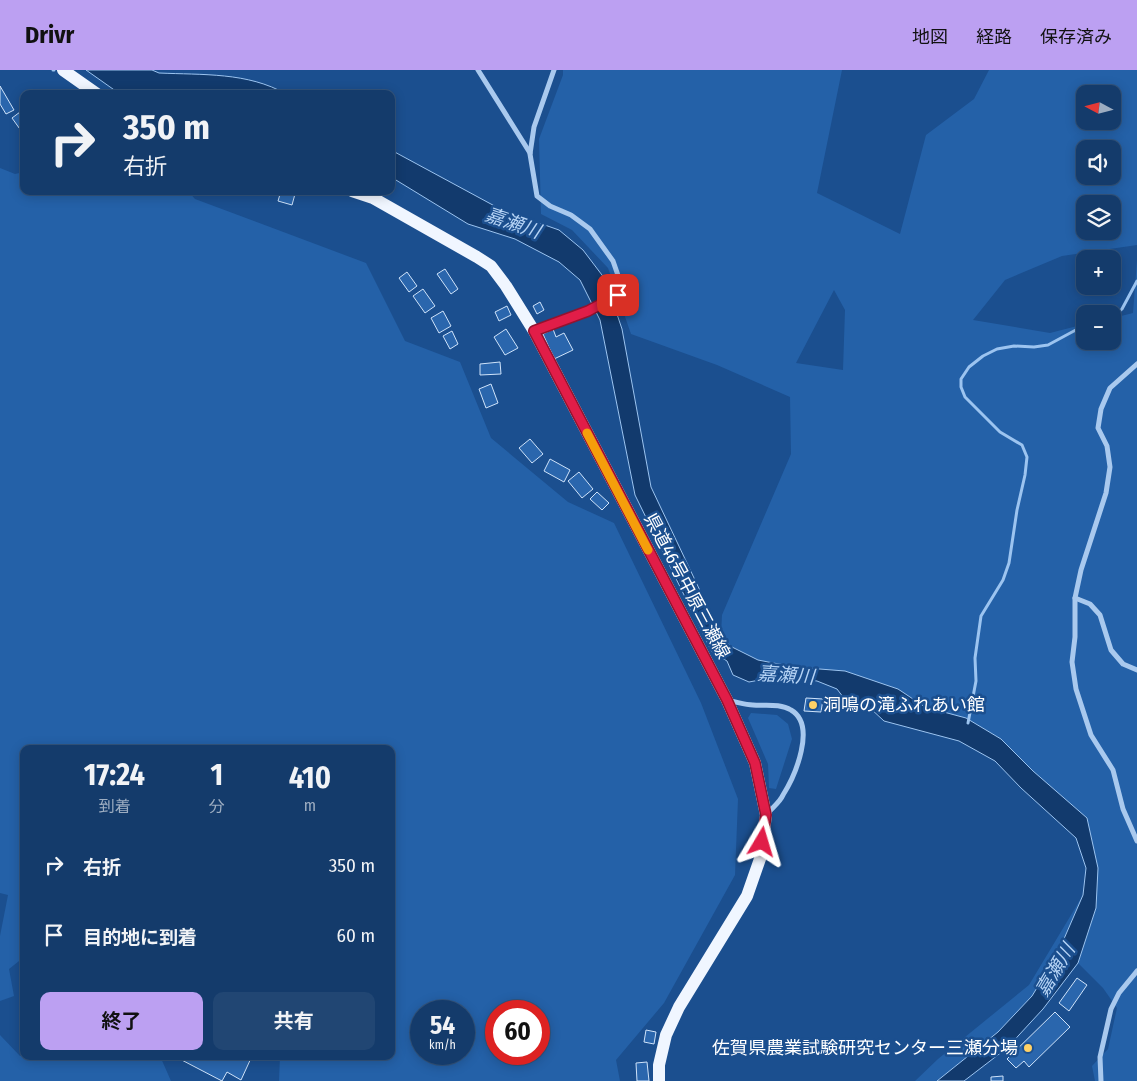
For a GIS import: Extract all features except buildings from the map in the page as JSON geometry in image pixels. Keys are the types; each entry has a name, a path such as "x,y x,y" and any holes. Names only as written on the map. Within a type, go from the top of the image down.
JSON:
{"main road":[{"path":"63,70 91,90"},
{"name":"県道46号中原三瀬線","path":"364,195 373,198 491,266 506,286 534,331 727,700 755,763 766,815 761,856 747,896 679,1007 666,1035 659,1065 659,1081"}],"street":[{"path":"478,70 530,154"},
{"path":"534,331 588,311 618,295 621,284 613,261 590,229 571,215 550,206 537,196 530,154 534,126 554,70"},
{"path":"1137,364 1110,388 1101,409 1098,428 1107,446 1110,467 1106,493 1081,570 1075,598 1075,637 1072,662 1076,689 1091,735 1113,770 1123,809 1137,842"},
{"path":"1075,598 1090,604 1100,615 1111,650 1123,664 1137,670"},
{"path":"727,700 750,705 778,706 792,710 801,723 804,742 799,760 783,796 766,815"},
{"path":"1101,1081 1100,1057 1111,1009 1119,993 1137,970"}],"shaded area":[{"path":"563,70 842,70 817,193 900,234 926,135 974,99 989,70 1137,70 1137,245 1103,250 1076,250 1076,254 1062,256 1005,280 973,320 1050,333 1076,326 1076,350 1121,350 1121,316 1133,313 1137,260 1137,1081 1095,1081 1092,1066 1108,1049 1117,1008 1103,988 1078,963 1096,908 1098,868 1033,771 1001,739 966,718 925,707 898,689 758,660 730,646 721,635 722,615 791,454 790,397 717,365 631,334 608,268 572,230 541,214 539,139 563,75","holes":["834,290 845,310 843,370 796,363"]},
{"path":"0,168 15,174 20,173 20,195 192,195 195,199 366,263 405,341 460,362 491,438 568,502 614,523 701,703 738,799 735,875 664,1003 616,1060 620,1081 279,1081 280,1060 395,1060 395,745 20,745 20,960 9,969 14,996 0,1001 0,936 8,895 0,893"},
{"path":"751,713 777,715 788,724 792,739 776,789 769,788 768,764 748,718"},
{"path":"1083,895 1057,955 1032,996 998,1032 937,1081 915,1081 938,1059 1029,985"},
{"path":"0,1035 20,1056 20,1060 162,1060 171,1081 0,1081"}],"water":[{"path":"86,70 152,70 159,73 224,76 256,82 277,90 114,90"},
{"name":"嘉瀬川","path":"395,152 502,210 559,230 583,250 605,279 622,329 651,487 721,635 730,646 758,660 794,667 845,671 898,689 925,707 966,718 1001,739 1033,771 1087,818 1098,868 1096,908 1078,963 1043,1009 1007,1048 964,1081 937,1081 998,1032 1032,996 1057,955 1083,895 1086,868 1076,838 1021,788 995,761 959,741 884,721 869,707 846,701 837,689 817,681 781,676 749,682 733,675 727,661 712,652 635,495 600,320 580,280 559,262 515,239 468,224 395,179"}],"waterway":[{"path":"1121,310 1137,281"},
{"path":"968,723 976,681 975,658 981,616 1003,580 1009,563 1027,457 1022,445 1000,432 965,397 961,387 961,379 969,367 983,356 997,349 1014,346 1034,347 1048,345 1076,330"}],"slow traffic":[{"path":"587,433 648,550"}],"place":[{"name":"洞鳴の滝ふれあい館","path":"813,705"},
{"name":"佐賀県農業試験研究センター三瀬分場","path":"1028,1048"}],"route":[{"path":"618,295 588,311 534,331 727,700 755,763 766,815 762,842"}]}
